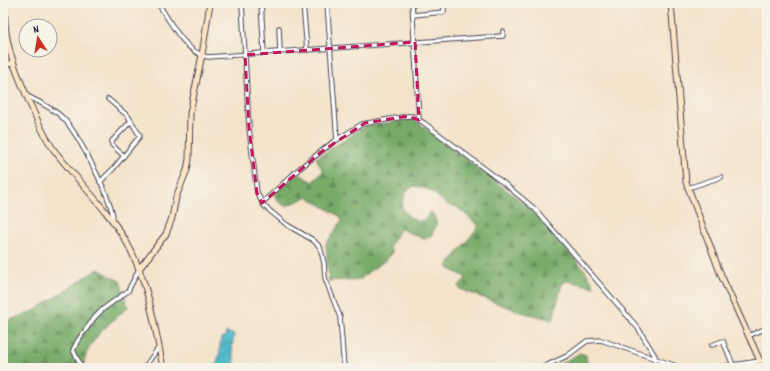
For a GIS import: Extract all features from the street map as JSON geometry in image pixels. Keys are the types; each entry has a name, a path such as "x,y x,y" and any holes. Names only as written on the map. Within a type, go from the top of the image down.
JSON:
{"street":[{"path":"5,3 4,27 12,63 50,145 113,220 128,245 139,269 148,296 163,368"},
{"path":"158,3 180,37 202,55 208,57 503,36 503,31"},
{"path":"82,368 73,350 78,340 103,309 128,291 139,269 166,234 172,218 176,197 185,176 189,159 190,113 202,55 210,3"},
{"path":"242,3 250,135 257,192 262,203 287,225 314,240 320,247 324,263 325,278 340,317 344,368"},
{"path":"261,3 264,53"},
{"path":"303,3 307,50"},
{"path":"327,3 337,140"},
{"path":"412,3 419,120"},
{"path":"413,15 444,12 444,3"},
{"path":"671,3 683,166 688,188 721,275 760,362"},
{"path":"279,28 280,52"},
{"path":"3,66 12,63"},
{"path":"27,96 56,111 66,121 84,150 100,182 112,212 113,220"},
{"path":"100,182 140,137 126,114 108,99"},
{"path":"262,203 300,168 337,140 365,123 408,116 419,120 506,185 535,209 630,317 649,344 655,359 655,368"},
{"path":"124,156 112,145 112,142 131,121"},
{"path":"688,188 721,177"},
{"path":"748,336 767,328"},
{"path":"541,368 557,362 587,340 593,339 601,340 682,368"},
{"path":"712,345 723,341 733,365"},
{"path":"144,368 159,347"},
{"path":"712,368 767,360"}],"highlighted area":[{"path":"415,42 419,120 408,116 365,123 321,152 262,203 257,193 249,128 245,55"}],"green space":[{"path":"413,119 525,204 585,270 594,287 567,281 562,284 553,320 521,312 460,289 458,287 466,278 448,268 448,265 479,226 457,207 448,205 430,190 415,186 407,190 402,208 407,215 417,221 425,220 430,211 436,220 435,229 431,236 425,239 400,229 389,247 392,253 389,257 364,275 361,279 329,281 326,244 342,220 341,217 308,197 286,206 281,204 275,197 275,193 298,173 312,182 323,171 316,158 366,126"},
{"path":"98,269 120,281 128,307 106,326 94,341 85,358 83,368 3,368 3,326 12,319 34,311"},
{"path":"580,353 586,355 588,368 553,368"}],"water":[{"path":"226,332 234,335 232,348 236,368 216,368 220,353 221,338 225,337"}]}
